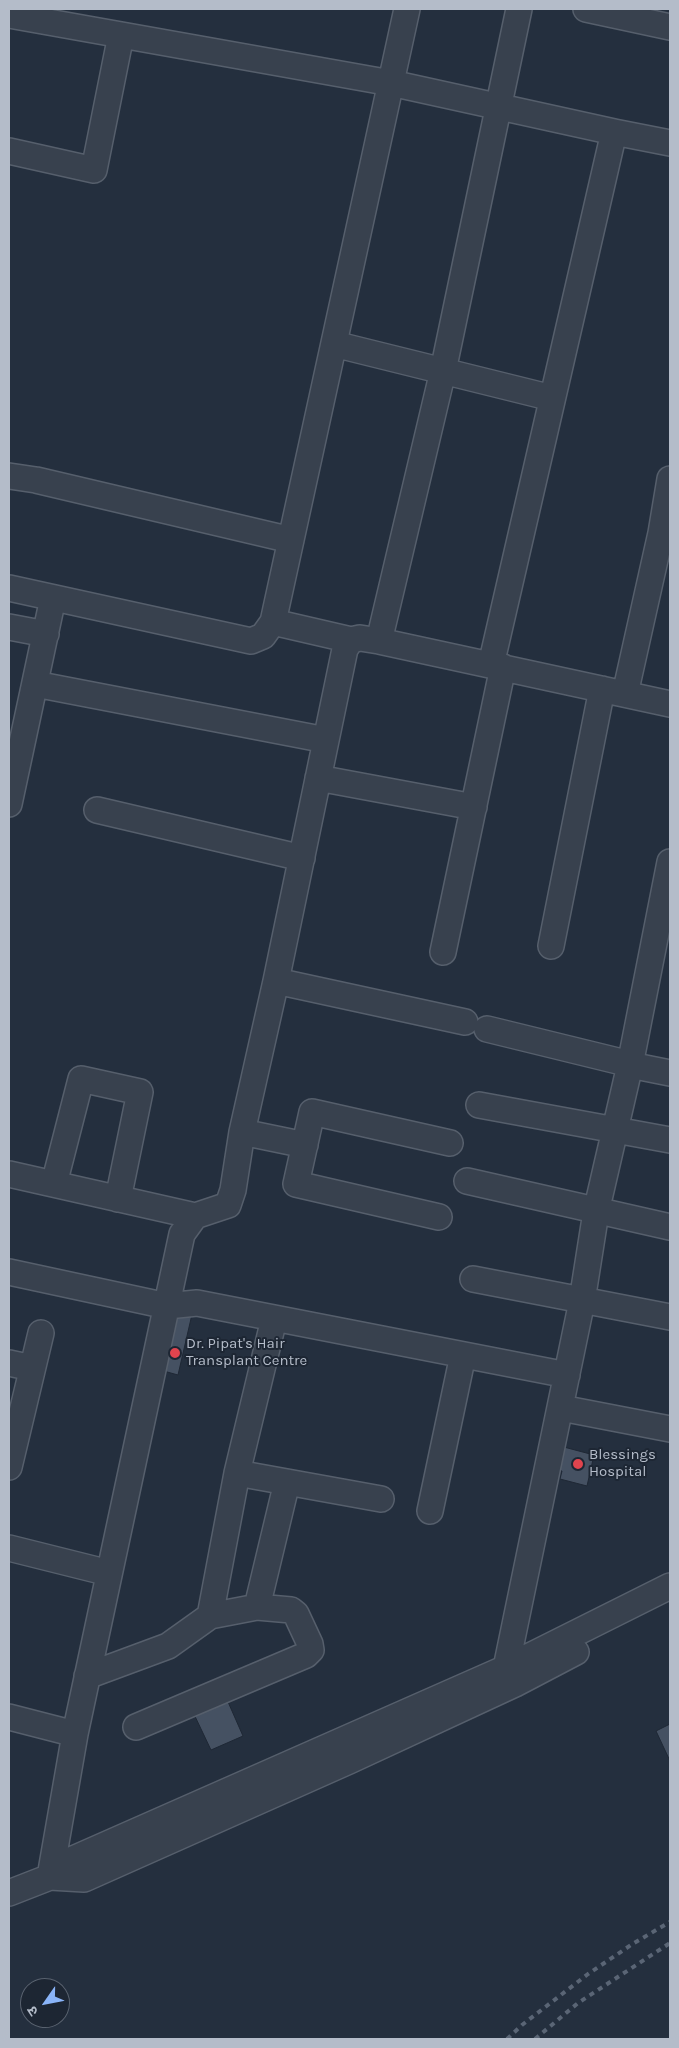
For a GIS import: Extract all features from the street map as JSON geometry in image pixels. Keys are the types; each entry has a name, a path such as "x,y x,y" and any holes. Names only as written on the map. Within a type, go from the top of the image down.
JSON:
{"street":[{"path":"9,588 251,641 263,636 273,622 407,9"},
{"path":"379,641 443,371 500,107 519,9"},
{"path":"586,9 670,27"},
{"path":"9,15 62,17 121,35 391,83 670,144"},
{"path":"9,151 94,170 121,35"},
{"path":"443,952 474,807 497,666 552,398 614,132"},
{"path":"334,344 552,398"},
{"path":"9,476 36,480 291,540"},
{"path":"551,946 613,691 665,534 670,479"},
{"path":"9,804 16,740 35,684 54,598"},
{"path":"273,622 350,640 360,638 379,641 670,704"},
{"path":"9,627 46,634"},
{"path":"9,1174 195,1216 228,1205 233,1190 242,1132 276,981 345,649 350,640"},
{"path":"35,684 326,740"},
{"path":"318,778 474,807"},
{"path":"97,810 302,858"},
{"path":"506,1668 561,1408 582,1300 596,1212 630,1065 670,862"},
{"path":"276,981 476,1025 630,1065 670,1073"},
{"path":"54,1184 81,1080 140,1092 118,1199"},
{"path":"479,1105 670,1140"},
{"path":"439,1217 296,1184 312,1112 450,1143"},
{"path":"242,1132 304,1145"},
{"path":"467,1182 670,1227"},
{"path":"50,1877 75,1734 108,1573 182,1234 195,1216"},
{"path":"9,1272 167,1306 197,1303 567,1375"},
{"path":"473,1278 670,1317"},
{"path":"210,1616 237,1473 274,1319"},
{"path":"9,1467 21,1365 41,1333"},
{"path":"430,1511 463,1355"},
{"path":"561,1408 670,1429"},
{"path":"237,1473 381,1498"},
{"path":"257,1607 287,1482"},
{"path":"9,1548 108,1573"},
{"path":"9,1893 50,1877 71,1860 668,1595"},
{"path":"50,1877 84,1879 349,1762 515,1684 668,1595"},
{"path":"87,1676 168,1646 210,1616 257,1607 291,1610 296,1614 310,1644 311,1650 306,1655 136,1727"},
{"path":"9,1717 75,1734"}],"building":[{"path":"176,1306 193,1310 178,1375 160,1370"},
{"path":"560,1446 594,1455 587,1486 560,1479 562,1471 554,1469"},
{"path":"225,1695 243,1736 211,1750 192,1710"},
{"path":"670,1724 670,1761 656,1731"}],"railway":[{"path":"507,2039 522,2025 588,1974 634,1943 670,1922"},
{"path":"535,2039 578,2003 670,1943"}],"place":[{"name":"Dr. Pipat's Hair Transplant Centre","path":"175,1353"},
{"name":"Blessings Hospital","path":"578,1464"}]}
